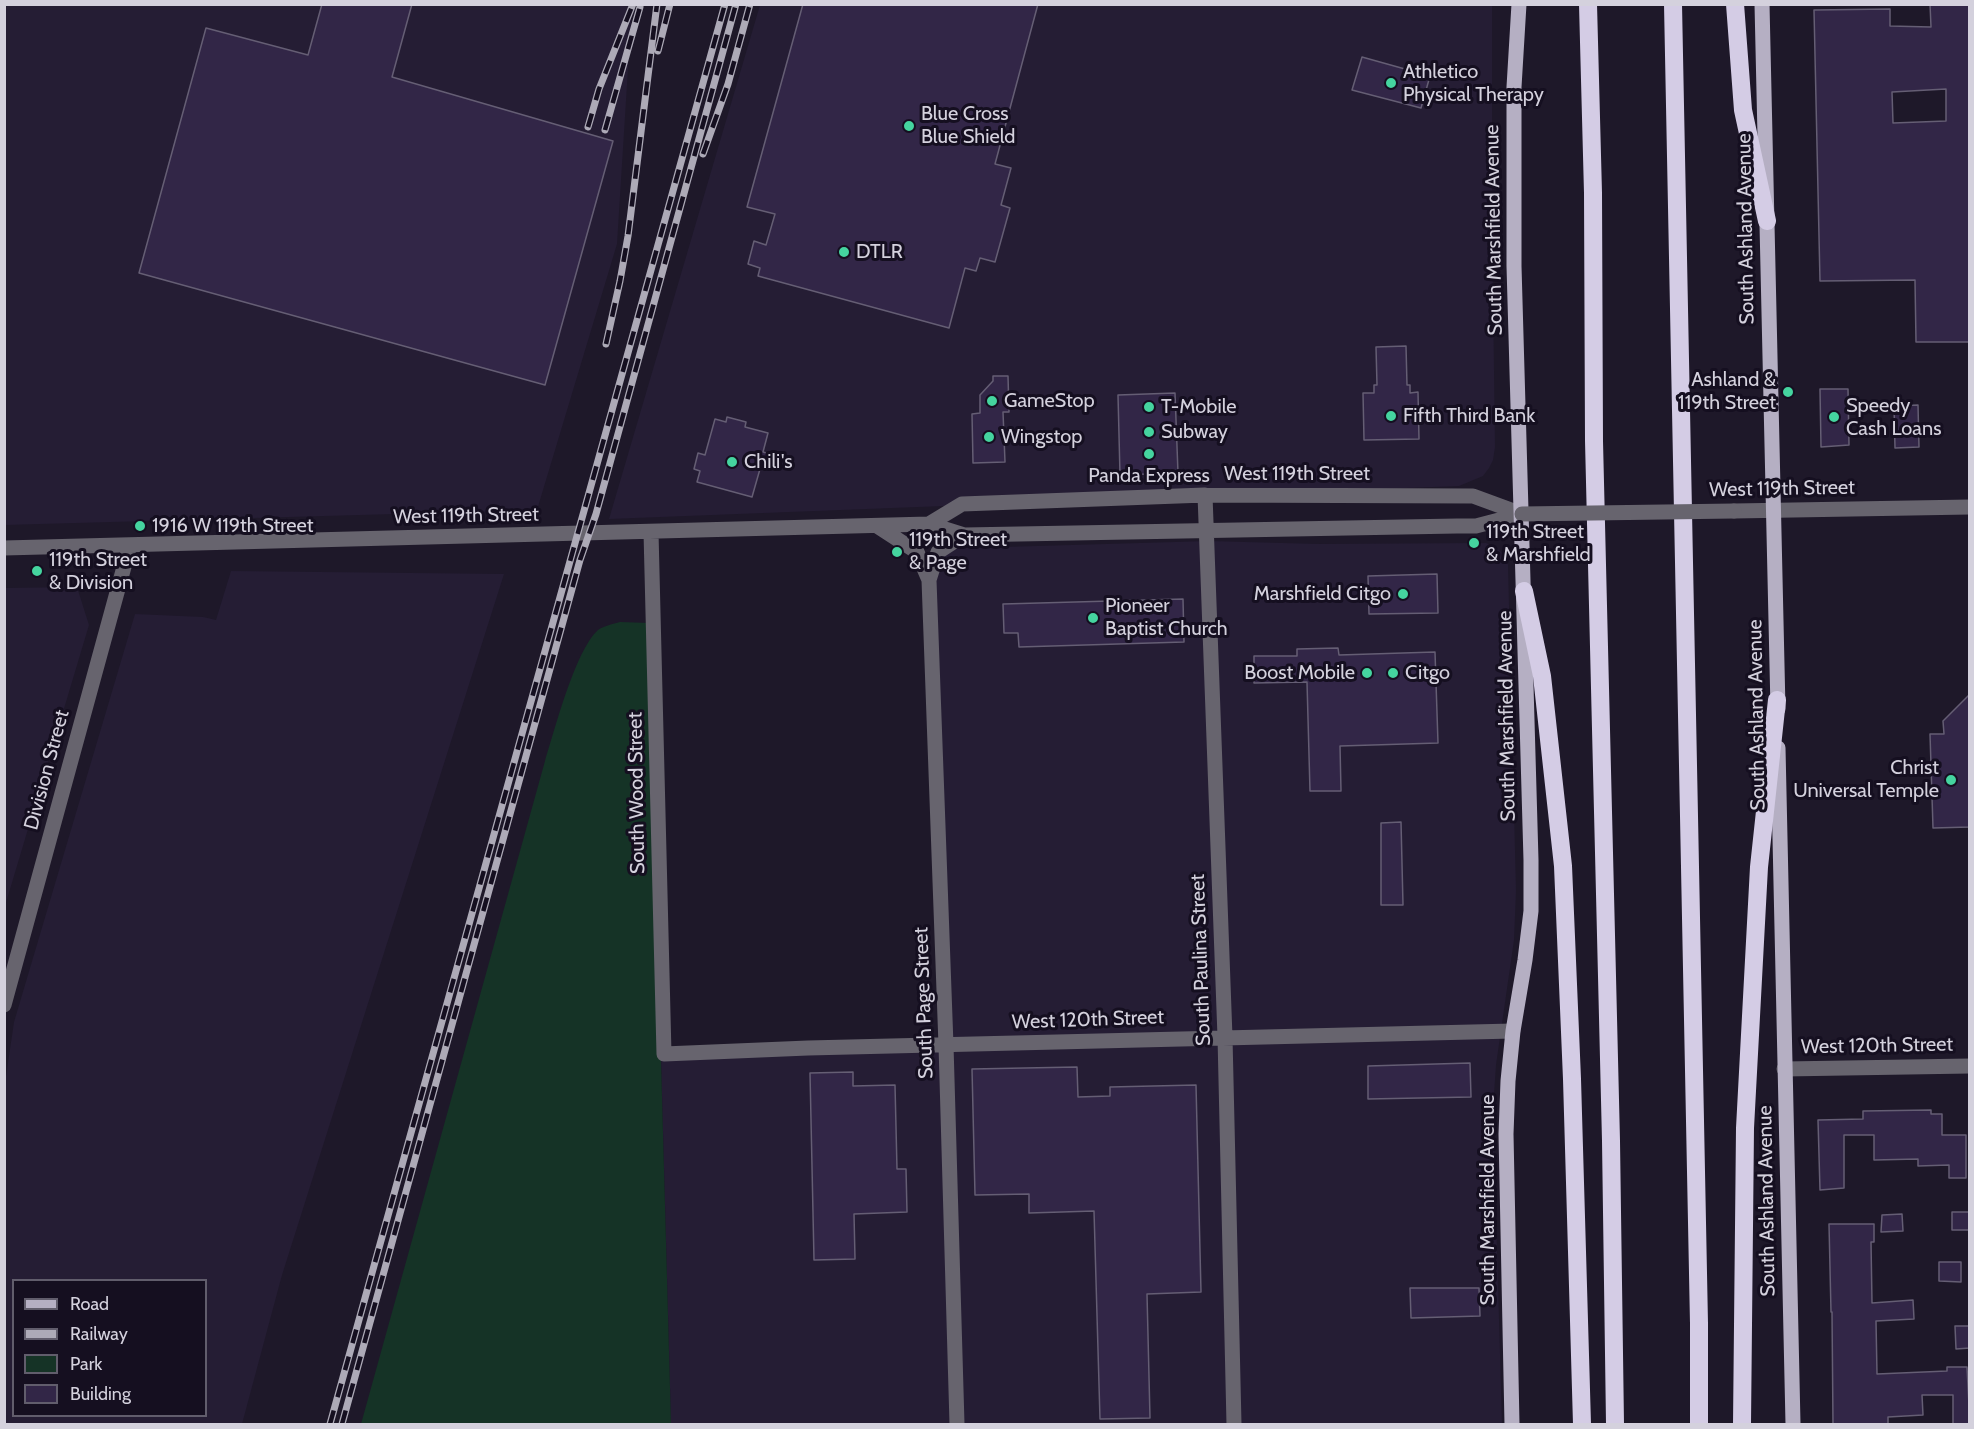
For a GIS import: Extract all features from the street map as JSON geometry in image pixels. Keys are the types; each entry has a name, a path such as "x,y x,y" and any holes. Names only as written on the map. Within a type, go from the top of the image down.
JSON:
{"highway":[{"path":"1588,4 1593,193 1594,441 1611,1141 1615,1425"},
{"path":"1673,4 1699,1323 1699,1425"},
{"path":"1735,4 1743,110 1767,221"},
{"path":"1524,591 1542,675 1563,866 1573,1090 1582,1425"},
{"path":"1742,1425 1744,1128 1760,867 1778,700"}],"main road":[{"name":"South Marshfield Avenue","path":"1512,1425 1506,1134 1513,1031 1531,911 1514,266 1514,87 1519,4"},
{"name":"South Ashland Avenue","path":"1762,4 1793,1425"}],"street":[{"name":"West 119th Street","path":"929,524 962,504 1205,495 1473,496 1522,514"},
{"name":"South Paulina Street","path":"1205,495 1225,1037 1234,1425"},
{"name":"West 119th Street","path":"4,548 929,524 964,535 1476,526 1522,514 1970,507"},
{"name":"South Page Street","path":"877,526 917,552 929,580"},
{"name":"South Wood Street","path":"651,532 664,1054"},
{"name":"South Page Street","path":"957,1425 929,580 938,552 964,535"},
{"name":"Division Street","path":"4,1005 130,545"},
{"name":"West 120th Street","path":"664,1054 808,1048 1513,1031"},
{"name":"West 120th Street","path":"1784,1069 1970,1066"}],"shaded area":[{"path":"4,5 632,5 617,244 537,510 5,525"},
{"path":"760,5 1492,5 1495,447 1489,468 1483,476 1459,486 609,519"},
{"path":"1209,541 1318,544 1486,543 1505,555 1508,565 1516,891 1514,940 1496,1065 1493,1109 1502,1424 671,1424 661,1057 950,1050 934,549"},
{"path":"231,571 504,574 282,1275 242,1424 5,1424 4,1090 14,1022 135,614 203,617 216,620"},
{"path":"77,587 89,625 5,906 5,588"}],"green space":[{"path":"620,622 649,623 671,1424 361,1424 560,711 581,655 590,640 598,630"}],"building":[{"path":"322,4 412,4 392,77 613,141 545,385 139,273 206,28 308,55"},
{"path":"803,4 1038,4 995,164 1011,168 1001,205 1010,208 995,262 980,258 976,271 965,268 949,328 758,276 760,268 748,264 754,241 766,245 775,214 747,207"},
{"path":"1930,4 1970,4 1970,342 1916,342 1915,280 1820,281 1814,10 1890,9 1890,26 1931,27","holes":["1946,89 1946,121 1893,123 1892,92"]},
{"name":"Athletico Physical Therapy","path":"1362,57 1430,76 1421,108 1352,90"},
{"name":"Fifth Third Bank","path":"1406,346 1407,385 1410,385 1410,393 1418,392 1419,439 1364,440 1363,393 1374,393 1374,385 1377,385 1376,347"},
{"path":"993,376 1008,376 1009,412 1003,412 1005,462 973,463 972,414 980,413 980,395 993,381"},
{"name":"Speedy Cash Loans","path":"1820,389 1848,389 1849,445 1821,447"},
{"path":"1175,393 1178,473 1120,475 1118,395"},
{"path":"1918,405 1919,447 1895,448 1894,406"},
{"name":"Chili's","path":"727,417 746,422 745,427 768,433 763,452 770,454 766,470 760,469 752,497 697,482 700,471 694,469 698,453 705,455 715,419 726,422"},
{"name":"Marshfield Citgo","path":"1437,574 1438,613 1369,614 1368,576"},
{"name":"Pioneer Baptist Church","path":"1183,599 1184,642 1019,647 1018,633 1004,633 1003,604"},
{"path":"1338,648 1339,655 1435,652 1438,743 1340,746 1341,791 1310,791 1307,682 1254,683 1254,656 1297,656 1297,649"},
{"name":"Christ Universal Temple","path":"1970,694 1970,827 1933,828 1930,734 1944,734 1943,721"},
{"path":"1401,822 1403,905 1381,905 1381,823"},
{"path":"1470,1063 1471,1097 1368,1099 1368,1066"},
{"path":"1077,1067 1078,1097 1110,1096 1110,1087 1196,1085 1201,1292 1147,1294 1150,1418 1100,1419 1094,1211 1029,1213 1029,1194 975,1195 972,1069"},
{"path":"853,1072 853,1086 895,1085 897,1169 906,1169 907,1212 854,1214 855,1259 814,1260 810,1073"},
{"path":"1931,1110 1931,1114 1942,1114 1942,1135 1966,1135 1966,1178 1949,1178 1949,1165 1918,1166 1918,1159 1874,1160 1874,1135 1844,1135 1844,1188 1820,1190 1818,1120 1863,1119 1863,1111"},
{"path":"1952,1212 1970,1212 1970,1230 1952,1230"},
{"path":"1902,1214 1903,1231 1881,1232 1882,1215"},
{"path":"1829,1224 1874,1224 1874,1242 1871,1242 1872,1303 1913,1300 1914,1319 1876,1321 1877,1374 1947,1371 1947,1367 1967,1367 1970,1425 1953,1425 1953,1395 1922,1395 1923,1415 1888,1417 1888,1425 1833,1425"},
{"path":"1939,1262 1961,1262 1961,1282 1939,1281"},
{"path":"1410,1288 1479,1288 1480,1316 1411,1318"},
{"path":"1955,1326 1970,1326 1970,1348 1956,1349"}],"railway":[{"path":"588,127 599,89 633,4"},
{"path":"606,344 628,236 657,4"},
{"path":"658,51 670,4"},
{"path":"330,1424 725,4"},
{"path":"342,1424 736,4"},
{"path":"703,154 728,84 750,4"},
{"path":"605,130 640,7"}],"place":[{"name":"Athletico Physical Therapy","path":"1391,83"},
{"name":"Blue Cross Blue Shield","path":"909,126"},
{"name":"DTLR","path":"844,252"},
{"name":"Ashland & 119th Street","path":"1788,392"},
{"name":"GameStop","path":"992,401"},
{"name":"T-Mobile","path":"1149,407"},
{"name":"Fifth Third Bank","path":"1391,416"},
{"name":"Speedy Cash Loans","path":"1834,417"},
{"name":"Subway","path":"1149,432"},
{"name":"Wingstop","path":"989,437"},
{"name":"Panda Express","path":"1149,454"},
{"name":"Chili's","path":"732,462"},
{"name":"1916 W 119th Street","path":"140,526"},
{"name":"119th Street & Marshfield","path":"1474,543"},
{"name":"119th Street & Page","path":"897,552"},
{"name":"119th Street & Division","path":"37,571"},
{"name":"Marshfield Citgo","path":"1403,594"},
{"name":"Pioneer Baptist Church","path":"1093,618"},
{"name":"Boost Mobile","path":"1367,673"},
{"name":"Citgo","path":"1393,673"},
{"name":"Christ Universal Temple","path":"1951,780"}]}
